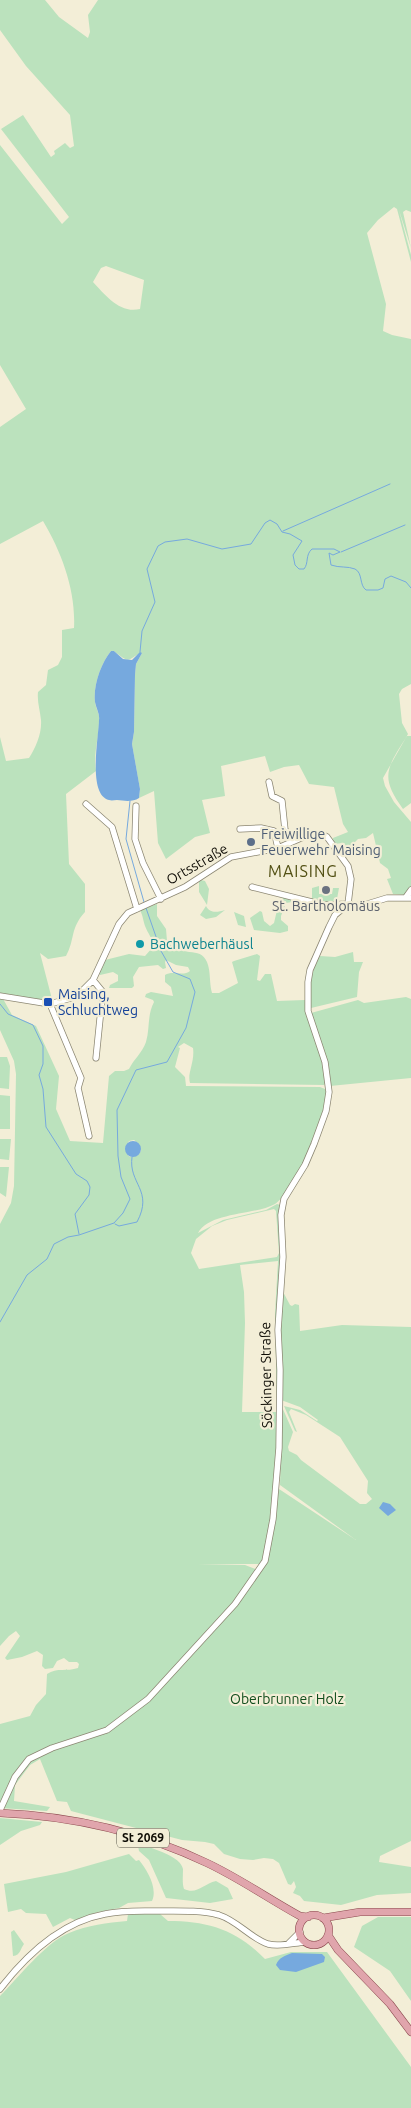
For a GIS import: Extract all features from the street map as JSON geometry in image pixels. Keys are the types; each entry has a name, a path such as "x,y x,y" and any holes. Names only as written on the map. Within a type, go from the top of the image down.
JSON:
{"main road":[{"name":"St 2069","path":"0,1811 41,1814 94,1823 126,1832 179,1851 239,1880 300,1916 308,1917"},
{"name":"St 2069","path":"277,1903 294,1916 300,1929"},
{"path":"338,1950 321,1943 313,1945 305,1942 300,1929 308,1917 341,1917 360,1912 411,1912"},
{"path":"321,1943 341,1917"},
{"path":"323,1918 338,1950 390,2004 411,2032"}],"street":[{"path":"269,782 272,796 282,800 285,830 296,840"},
{"path":"86,804 112,827 139,908"},
{"path":"136,806 135,839 143,863 161,899"},
{"path":"240,829 285,830"},
{"path":"274,831 278,848"},
{"name":"Ortsstraße","path":"50,1004 80,993 93,980 119,924 128,914 185,887 231,857 278,848 308,835 319,834 329,839 348,866 351,888 348,904"},
{"path":"252,887 324,905 348,904 361,906 387,898 408,898 411,890"},
{"name":"Söckinger Straße","path":"0,1811 18,1772 34,1756 107,1730 139,1706 179,1666 235,1604 265,1561 273,1519 279,1443 280,1370 278,1330 283,1257 280,1216 286,1195 305,1165 314,1144 326,1111 329,1092 327,1070 308,1011 308,982 310,970 329,927 336,916 348,904"},
{"path":"93,980 102,991 96,1058"},
{"path":"0,996 50,1004 81,1078 78,1088 89,1136"},
{"path":"0,1989 30,1954 63,1930 81,1920 106,1914 165,1911 208,1913 231,1921 268,1944 305,1942"},
{"path":"286,1944 300,1929"}],"green space":[{"name":"Oberbrunner Holz","path":"0,0 45,0 59,17 88,38 90,32 88,15 98,0 411,0 411,212 406,210 403,212 411,248 399,210 411,255 411,262 397,209 394,207 378,220 367,233 386,304 383,331 411,339 411,684 402,689 399,694 402,723 408,734 383,778 385,786 394,802 411,822 411,889 406,895 393,894 387,879 391,878 388,869 380,863 373,833 366,838 358,839 348,849 343,843 334,844 333,838 348,832 343,824 334,787 309,784 299,765 284,767 270,772 265,756 221,766 225,796 202,800 210,833 195,837 166,859 158,843 154,791 139,798 140,789 132,744 136,664 142,653 127,660 111,651 101,668 95,689 95,702 99,718 95,758 96,771 66,794 69,864 85,884 85,912 77,923 66,956 48,959 40,953 53,1003 2,997 12,1015 36,1026 59,1076 56,1109 70,1141 103,1143 109,1076 115,1071 129,1069 146,1042 150,1012 154,1002 145,997 146,994 151,992 173,996 171,987 165,982 165,975 187,973 190,971 188,967 176,965 166,960 166,968 163,969 158,965 139,967 133,977 134,986 132,988 109,988 110,985 118,981 118,975 113,972 100,975 99,973 105,960 129,954 145,956 153,947 140,910 157,904 157,916 166,929 167,941 178,949 200,954 204,957 208,966 212,993 219,993 238,983 232,962 257,954 260,956 257,980 260,981 265,974 271,974 277,1001 305,1000 324,1072 326,1082 324,1085 190,1083 189,1075 193,1048 184,1043 178,1047 180,1048 175,1067 185,1077 186,1086 320,1087 325,1089 326,1099 324,1113 310,1150 283,1197 267,1208 222,1217 212,1221 198,1233 223,1220 266,1210 277,1204 280,1205 279,1220 282,1251 277,1311 279,1376 277,1459 267,1551 265,1558 260,1564 198,1564 245,1565 261,1571 270,1550 277,1490 279,1489 356,1540 280,1485 282,1407 293,1432 288,1447 289,1451 297,1455 360,1504 366,1504 372,1499 367,1493 368,1481 340,1437 306,1415 291,1409 289,1412 297,1432 295,1431 284,1406 300,1410 318,1420 300,1407 281,1400 279,1330 281,1288 290,1305 299,1305 300,1331 342,1325 411,1327 411,1841 380,1856 379,1862 411,1867 411,1893 377,1895 341,1905 304,1901 300,1896 293,1893 296,1887 294,1881 291,1885 288,1884 279,1863 273,1859 240,1859 224,1854 214,1844 182,1840 71,1811 67,1802 57,1801 40,1759 30,1765 15,1785 14,1801 50,1807 47,1811 0,1808 0,1724 30,1716 36,1705 46,1694 47,1674 78,1668 79,1664 77,1662 69,1662 64,1658 57,1661 53,1668 45,1669 42,1666 43,1655 37,1651 7,1660 5,1658 20,1636 16,1631 0,1646 0,1224 11,1203 14,1186 16,1074 14,1061 0,1030 0,737 6,761 29,758 41,730 38,692 46,685 48,670 58,665 62,657 62,630 74,628 73,600 70,586 62,559 43,521 0,544 0,427 26,409 0,365 0,145 62,224 69,217 1,129 23,115 51,157 55,154 54,151 65,143 70,148 74,146 70,115 26,66 0,30","holes":["106,266 144,280 140,309 126,309 120,306 93,282 101,268","134,1140 139,1144 141,1151 138,1155 128,1156 126,1150 129,1141","274,1209 276,1211 279,1253 277,1257 199,1269 191,1253 196,1239 212,1226 227,1220","278,1261 275,1314 277,1412 242,1412 245,1323 244,1292 240,1265"]},
{"path":"407,736 411,736 411,803 403,809 391,789 388,773 394,757"},
{"path":"201,880 205,881 209,889 207,905 199,892 199,882"},
{"path":"319,886 319,894 332,894 333,888 339,888 337,899 331,903 312,900 312,888"},
{"path":"283,896 298,901 286,903 281,916 281,920 288,926 288,931 280,933 254,930 250,918 260,911 264,921 270,926 274,923 278,906"},
{"path":"206,906 212,911 225,910 216,917 206,919 200,915"},
{"path":"234,912 244,916 246,927 238,925"},
{"path":"353,952 354,962 363,962 359,972 357,997 311,1008 311,981 314,968 320,956 335,957"},
{"path":"406,997 411,999 411,1078 330,1086 311,1013 358,1000 364,1003"},
{"path":"0,1057 7,1057 10,1066 9,1089 0,1088"},
{"path":"0,1095 10,1096 10,1129 0,1129"},
{"path":"0,1139 11,1139 9,1160 0,1159"},
{"path":"0,1167 9,1167 6,1197 0,1193"},
{"path":"0,1818 42,1822 40,1825 21,1831 0,1845"},
{"path":"142,1844 172,1857 181,1864 184,1889 193,1891 216,1881 228,1888 233,1899 210,1903 166,1898 149,1860 139,1851 138,1846"},
{"path":"129,1854 136,1861 139,1860 148,1874 154,1891 152,1901 128,1903 119,1908 98,1912 75,1920 70,1918 53,1927 46,1914 26,1913 21,1909 8,1912 4,1884 66,1872"},
{"path":"128,1914 160,1914 168,1921 209,1925 233,1934 265,1959 291,1952 327,1952 411,2067 411,2108 0,2108 0,1996 42,1952 60,1938 90,1926 127,1921"},
{"path":"378,1917 411,1917 411,2001 390,1971 354,1947 362,1926"},
{"path":"14,1930 24,1944 19,1953 13,1956 11,1932"}],"water":[{"path":"111,651 114,651 123,659 132,660 140,652 142,653 136,664 132,744 140,789 139,798 132,801 110,800 102,796 98,788 96,776 99,718 95,702 95,689 101,668"},
{"path":"133,1141 141,1149 133,1157 125,1149"},
{"path":"383,1502 390,1504 396,1510 388,1516 379,1508"},
{"path":"292,1953 322,1954 325,1957 324,1962 296,1972 280,1970 276,1965 277,1962 282,1957"}],"waterway":[{"path":"283,531 390,484"},
{"path":"140,652 142,631 155,602 147,569 158,546 165,542 187,539 222,549 251,544 265,523 270,520 277,524 282,532 302,541 293,555 295,565 299,569 304,569 308,554 312,549 334,549 340,552 333,555 329,553 331,565 355,569 359,573 362,585 366,590 383,588 385,579 391,576 406,582 411,588"},
{"path":"341,552 405,525"},
{"path":"130,801 126,839 144,902"},
{"path":"0,1322 27,1275 47,1259 54,1244 68,1237 114,1223 123,1213 130,1199 121,1177 118,1156 117,1110 136,1070 167,1062 186,1028 195,992 190,979 173,972 161,951 146,908"},
{"path":"0,1004 8,1014 33,1025 43,1046 43,1064 39,1075 43,1089 46,1127 76,1174 87,1181 90,1187 89,1195 75,1214 79,1234"},
{"path":"115,1224 119,1226 137,1222 142,1211 142,1194 133,1174 132,1157"}],"place":[{"name":"Freiwillige Feuerwehr Maising","path":"251,842"},
{"name":"St. Bartholomäus","path":"326,890"},
{"name":"Bachweberhäusl","path":"140,944"},
{"name":"Maising, Schluchtweg","path":"48,1002"}],"district":[{"name":"MAISING","path":"303,871"}]}
